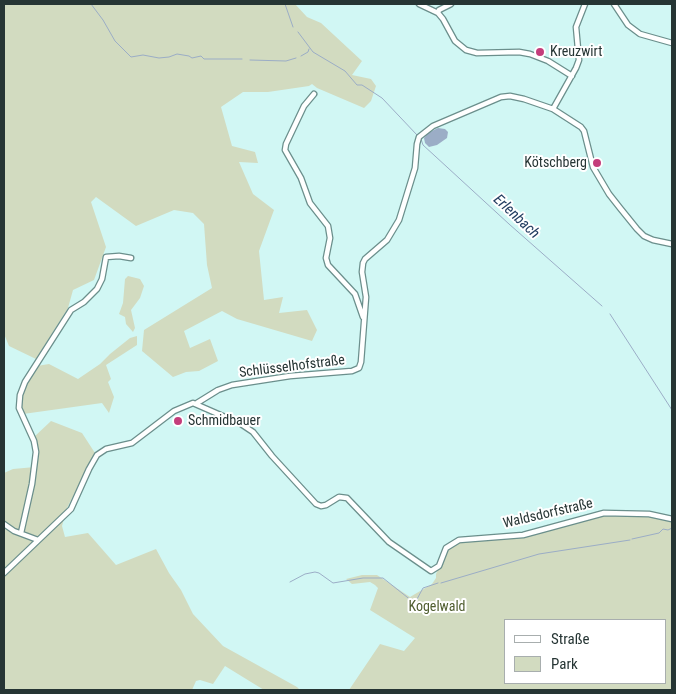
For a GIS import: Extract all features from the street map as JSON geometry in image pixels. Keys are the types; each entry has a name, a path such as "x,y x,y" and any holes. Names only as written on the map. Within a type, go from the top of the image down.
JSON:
{"street":[{"path":"420,4 438,13 444,19 455,41 466,50 477,53 519,52 530,54 548,61 572,76"},
{"path":"438,13 439,10 451,4"},
{"path":"585,4 576,28 579,60 553,108 575,122 584,131 593,166 599,178 636,229 644,236 653,240 672,244"},
{"path":"614,4 628,25 640,34 672,43"},
{"path":"314,94 304,106 285,150 301,178 310,203 328,226 330,238 326,258 328,265 355,294 363,317"},
{"name":"Schlüsselhofstraße","path":"197,404 218,390 232,385 290,376 356,370 361,362 366,297 362,272 363,263 370,254 387,240 399,220 415,168 417,141 423,132 503,96 524,99 553,108"},
{"path":"21,533 32,484 36,452 34,441 19,408 20,395 25,382 71,310 84,302 97,289 103,274 106,257 131,258"},
{"path":"4,573 71,510 97,455 106,449 132,443 179,408 190,404 197,404"},
{"name":"Waldsdorfstraße","path":"197,404 253,432 272,456 316,504 321,506 340,497 347,498 389,542 431,571 439,566 446,548 459,540 523,535 596,514 643,513 672,519"},
{"path":"4,524 38,540"}],"green space":[{"path":"4,4 295,4 307,17 321,23 362,61 352,75 371,79 376,86 371,101 364,108 317,88 312,84 268,92 243,92 221,107 232,146 255,152 258,163 239,162 253,194 274,210 259,251 264,300 283,297 279,313 307,310 317,330 312,341 237,319 222,311 184,331 190,348 210,339 218,361 199,371 186,372 173,377 142,351 144,330 212,288 207,265 204,224 193,213 174,210 136,226 96,197 91,202 106,247 94,280 73,290 68,308 36,359 9,346 4,334"},
{"path":"128,276 140,279 144,286 140,298 131,310 135,328 133,332 126,324 125,317 119,314 123,303 125,279"},
{"path":"137,336 137,345 106,365 111,379 108,382 114,397 109,413 102,403 23,414 20,404 22,393 37,366 49,364 78,379 100,364 130,338"},
{"path":"51,421 82,433 95,453 67,508 62,526 65,537 88,533 116,565 156,549 193,614 223,646 300,690 264,690 225,666 213,684 200,680 196,681 192,690 4,690 4,473 13,469 35,467 34,437"},
{"name":"Kogelwald","path":"648,514 672,520 672,690 349,690 380,644 404,651 415,638 370,610 378,588 375,585 370,582 352,584 346,579 362,575 377,575 410,597 432,584 447,549 459,541 499,539 596,515"}],"water":[{"path":"438,128 445,129 448,132 447,138 437,145 429,147 425,143 424,138 428,133"}],"waterway":[{"path":"91,4 115,41 131,57 143,55 159,58 177,54 192,58 201,56 204,59 242,59"},
{"name":"Erlenbach","path":"285,4 293,27"},
{"name":"Erlenbach","path":"298,32 313,52 345,71 357,85 362,85 382,98 417,135"},
{"path":"301,56 308,52 309,49"},
{"path":"250,60 286,61 296,58"},
{"name":"Erlenbach","path":"421,139 423,145 602,306"},
{"name":"Erlenbach","path":"610,314 672,410"},
{"path":"632,539 672,528"},
{"path":"441,583 539,554 630,540"},
{"path":"290,582 305,574 315,572 333,583 363,578 383,578 412,601 416,601 423,588 438,583"}],"place":[{"name":"Kreuzwirt","path":"540,52"},
{"name":"Kötschberg","path":"597,163"},
{"name":"Schmidbauer","path":"178,421"}]}
